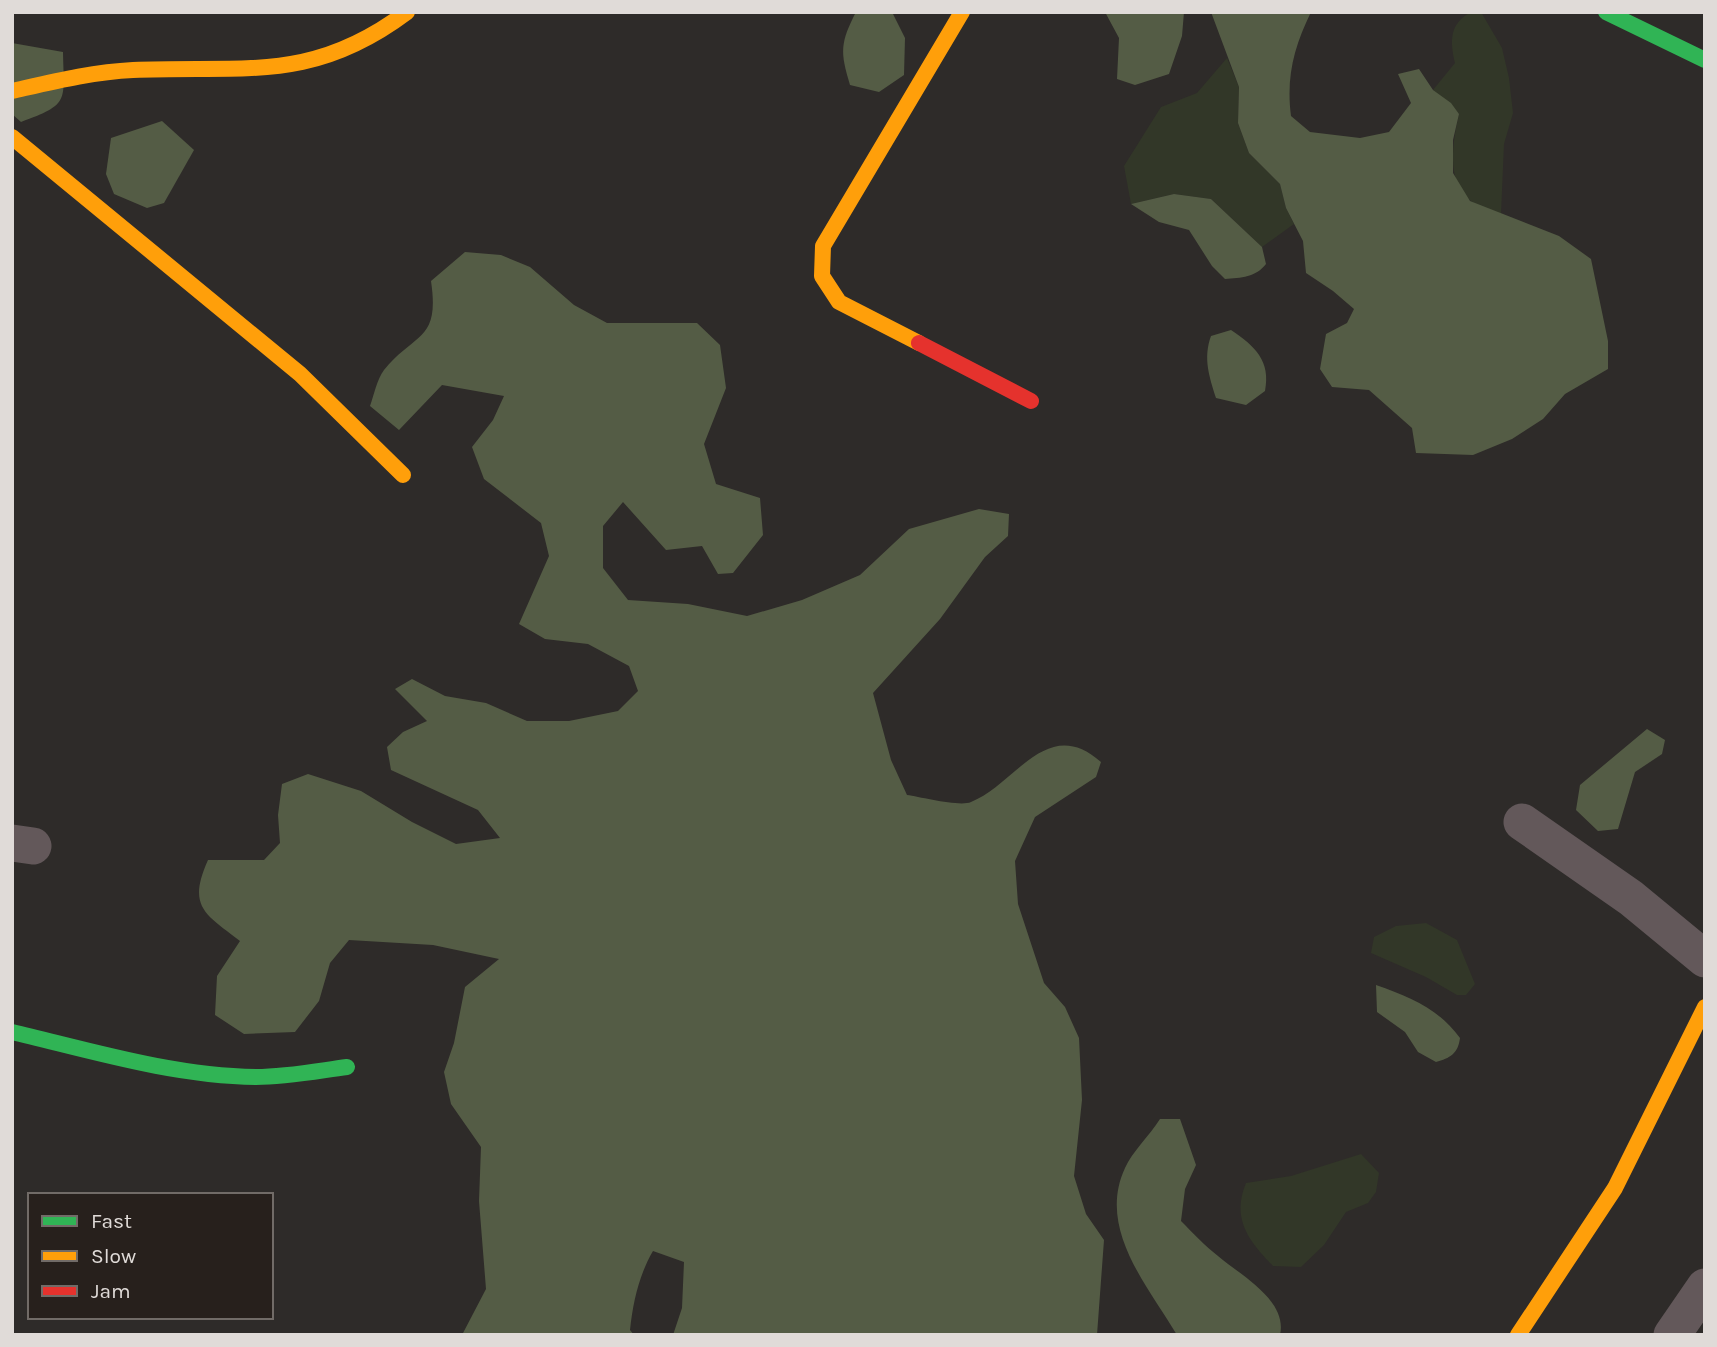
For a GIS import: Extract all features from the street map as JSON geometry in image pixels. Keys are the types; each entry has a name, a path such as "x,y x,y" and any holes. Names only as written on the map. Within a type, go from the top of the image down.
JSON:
{"street":[{"path":"12,91 87,75 133,70 264,69 313,62 353,50 383,33 407,12"},
{"path":"962,12 824,246 822,276 839,302 1031,401"},
{"path":"1623,17 1705,60"},
{"path":"12,137 300,374 403,475"},
{"path":"1522,822 1631,898 1705,960"},
{"path":"1518,1335 1615,1188 1705,1007"},
{"path":"12,1032 177,1067 240,1076 292,1075 347,1067"},
{"path":"1672,1335 1705,1287"}],"green space":[{"path":"856,12 892,12 905,38 904,75 879,92 850,85 843,48"},
{"path":"1105,12 1184,12 1182,36 1169,74 1135,85 1117,79 1119,38"},
{"path":"1211,12 1311,12 1296,50 1290,88 1291,116 1310,132 1360,138 1389,132 1411,103 1398,74 1419,69 1433,90 1451,103 1459,114 1453,140 1453,173 1470,201 1559,236 1591,259 1608,341 1608,369 1565,394 1543,419 1512,439 1473,455 1416,453 1412,428 1369,390 1332,387 1320,369 1326,334 1347,323 1354,309 1306,273 1303,241 1286,208 1280,184 1249,153 1238,123 1239,87"},
{"path":"1471,12 1481,12 1502,48 1509,78 1513,113 1504,144 1501,214 1474,203 1457,183 1453,148 1459,114 1433,90 1455,63 1453,34 1459,22"},
{"path":"12,43 63,52 64,82 61,99 48,110 21,122 12,114"},
{"path":"1227,58 1239,87 1238,123 1249,153 1280,184 1286,208 1294,224 1262,247 1211,199 1174,194 1131,204 1124,166 1161,107 1197,93"},
{"path":"162,121 194,150 164,203 147,208 114,194 106,174 111,138"},
{"path":"1174,194 1211,199 1262,247 1266,264 1253,274 1225,279 1212,266 1189,230 1159,222 1131,204"},
{"path":"465,252 501,255 530,267 574,305 607,323 697,323 720,345 726,388 704,444 716,484 760,498 763,535 733,573 718,574 702,546 666,550 623,502 603,526 603,568 628,600 688,604 747,616 802,600 860,575 909,529 979,509 1009,514 1008,536 985,557 940,619 873,693 891,760 907,795 950,803 971,802 987,793 1033,757 1064,745 1082,749 1101,762 1096,777 1035,817 1015,861 1018,904 1044,983 1065,1007 1079,1038 1082,1100 1074,1176 1086,1214 1104,1240 1097,1335 673,1335 682,1308 684,1262 653,1251 640,1279 635,1299 630,1330 634,1335 462,1335 486,1289 479,1201 481,1147 451,1104 444,1072 454,1043 465,987 499,959 433,945 349,940 330,963 319,1001 295,1032 244,1034 215,1015 217,976 240,941 217,924 203,908 199,889 202,876 208,860 264,860 280,843 278,815 282,784 308,774 361,791 412,822 456,844 500,838 478,810 391,770 387,747 403,732 427,721 395,689 412,679 445,696 486,703 527,721 569,721 618,711 638,691 629,666 588,644 545,639 519,624 549,556 541,523 484,479 472,447 493,420 504,396 442,385 399,430 370,406 384,370 428,326 433,301 431,281"},
{"path":"1231,330 1254,348 1266,371 1265,391 1246,405 1216,398 1209,375 1207,352 1211,336"},
{"path":"1647,729 1665,740 1662,754 1635,772 1618,829 1598,831 1576,810 1580,785"},
{"path":"1426,923 1457,940 1475,984 1466,995 1457,995 1426,977 1371,953 1374,937 1396,926"},
{"path":"1376,985 1412,999 1433,1011 1460,1038 1455,1052 1436,1062 1418,1052 1405,1032 1377,1012"},
{"path":"1160,1119 1180,1119 1196,1165 1185,1189 1181,1221 1208,1248 1270,1300 1281,1322 1280,1335 1177,1335 1140,1276 1121,1234 1117,1212 1118,1190 1128,1162"},
{"path":"1361,1154 1379,1173 1376,1192 1368,1203 1346,1212 1324,1245 1301,1267 1273,1266 1245,1229 1241,1208 1246,1183 1291,1176"}],"traffic: fast":[{"path":"1606,12 1705,60"},
{"path":"12,1032 133,1061 225,1076 279,1076 347,1067"}],"traffic: slow":[{"path":"12,91 118,71 243,68 307,61 339,51 372,35 407,12"},
{"path":"919,343 839,302 822,276 823,246 962,12"},
{"path":"12,137 300,374 403,475"},
{"path":"1518,1335 1615,1188 1705,1007"}],"traffic: jam":[{"path":"919,343 1031,401"}]}
